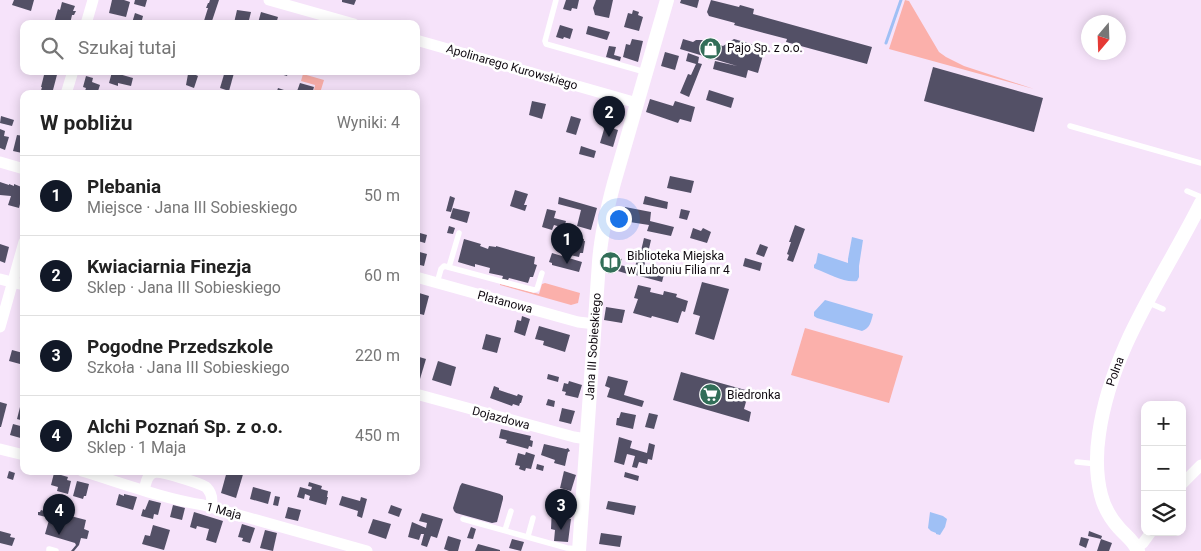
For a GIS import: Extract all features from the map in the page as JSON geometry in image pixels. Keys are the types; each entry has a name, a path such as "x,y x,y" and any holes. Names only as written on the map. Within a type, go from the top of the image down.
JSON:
{"street":[{"path":"87,20 93,0"},
{"path":"269,0 340,20"},
{"name":"Jana III Sobieskiego","path":"579,550 599,256 611,196 667,0"},
{"name":"Apolinarego Kurowskiego","path":"420,41 637,102"},
{"path":"67,90 72,75"},
{"path":"0,162 20,168"},
{"name":"Polna","path":"1137,549 1115,523 1106,508 1099,487 1097,464 1101,420 1111,384 1125,346 1201,203"},
{"path":"0,327 18,284 20,270"},
{"name":"Platanowa","path":"420,278 578,322 595,324"},
{"path":"0,279 18,284"},
{"name":"Dojazdowa","path":"420,395 586,439"},
{"path":"0,448 20,454"},
{"path":"1186,480 1201,465"},
{"name":"1 Maja","path":"95,475 367,551"},
{"path":"144,490 150,475"},
{"path":"168,475 206,487 211,492 211,507"},
{"path":"1137,549 1148,536"}],"lane":[{"path":"556,0 545,41 546,44 646,72"},
{"path":"1070,126 1201,164"},
{"path":"1187,192 1201,197"},
{"path":"449,267 459,233"},
{"path":"437,283 441,267 444,266 534,290 537,289 542,273"},
{"path":"1147,302 1164,309"},
{"path":"1077,462 1097,464"},
{"path":"505,530 511,511"},
{"path":"528,536 533,518"},
{"path":"463,519 579,550"},
{"path":"49,551 49,549 56,551"}],"shaded area":[{"path":"905,0 909,1 939,52 946,57 964,66 1034,89 889,49"},
{"path":"303,75 324,80 321,90 314,90 315,85 301,81"},
{"path":"545,283 580,293 578,303 571,305 500,285 539,294 542,284"},
{"path":"805,328 903,356 889,403 791,375"}],"water":[{"path":"852,237 863,240 857,281 831,276 814,268 818,253 848,263"},
{"path":"825,300 873,314 870,324 862,331 817,318 814,316 814,312"},
{"path":"930,512 947,519 940,535 928,528"}],"building":[{"path":"14,0 34,0 31,11 12,5"},
{"path":"112,0 130,2 126,17 109,13"},
{"path":"135,0 147,0 145,7 134,4"},
{"path":"210,0 219,0 212,20 204,20 208,8 206,8"},
{"path":"342,0 356,0 354,5 342,2"},
{"path":"566,0 579,0 577,9 572,8 571,11 563,9"},
{"path":"596,0 613,0 609,18 595,15 593,8"},
{"path":"681,0 699,0 697,8 680,3"},
{"path":"711,0 754,9 753,14 872,47 867,64 786,42 787,39 734,25 735,23 709,16 707,12"},
{"path":"62,2 75,6 73,11 76,11 72,15 71,20 55,20 58,9 60,10"},
{"path":"237,10 251,12 249,20 235,20"},
{"path":"633,10 639,12 638,15 643,17 639,31 624,27 628,13 632,14"},
{"path":"261,12 278,17 277,20 259,20"},
{"path":"135,13 143,16 142,20 133,20"},
{"path":"560,25 573,29 570,39 556,37"},
{"path":"588,26 610,32 607,40 586,34"},
{"path":"632,39 643,41 638,62 623,57 626,44 630,45"},
{"path":"683,39 693,42 704,40 723,46 734,39 765,48 758,73 748,70 746,78 713,69 715,61 737,66 680,49"},
{"path":"609,46 616,47 614,55 621,57 620,61 606,57"},
{"path":"665,52 679,56 675,70 661,66"},
{"path":"688,53 699,57 698,63 702,64 689,97 680,93 688,74 691,75 696,64 686,61"},
{"path":"933,67 1043,98 1034,132 924,101"},
{"path":"44,75 57,75 53,90 41,90"},
{"path":"111,75 122,75 133,78 131,86 118,83 118,86 109,83"},
{"path":"188,75 198,76 194,88 186,85"},
{"path":"224,75 233,75 229,90 220,88"},
{"path":"86,76 93,78 92,82 100,85 98,90 85,90 86,88 83,87"},
{"path":"300,83 314,87 313,90 297,90"},
{"path":"709,90 734,98 731,108 706,100"},
{"path":"650,99 673,106 675,101 695,107 691,122 680,119 678,123 646,112"},
{"path":"532,101 546,104 542,119 529,115"},
{"path":"1,116 14,120 12,126 0,123"},
{"path":"571,116 581,119 576,135 566,132"},
{"path":"605,126 618,130 613,147 600,143"},
{"path":"0,129 5,131 4,136 9,137 5,150 0,148"},
{"path":"17,135 20,135 20,153 13,151"},
{"path":"581,146 596,151 594,158 579,154"},
{"path":"670,176 694,181 691,193 667,188"},
{"path":"0,182 20,186 19,208 8,205 11,196 0,195"},
{"path":"515,190 528,194 524,205 527,205 525,211 510,206"},
{"path":"450,196 455,198 451,212 446,211"},
{"path":"645,196 668,202 667,209 643,204"},
{"path":"559,197 597,208 591,230 577,226 581,210 558,204"},
{"path":"625,207 651,212 650,221 674,227 671,236 647,231 649,225 623,221"},
{"path":"453,208 470,212 467,223 450,218"},
{"path":"547,209 556,211 554,218 566,221 564,228 554,225 552,230 542,227"},
{"path":"681,209 690,211 687,220 679,218"},
{"path":"795,225 805,229 793,262 787,260 789,255 787,254"},
{"path":"449,226 455,228 453,234 447,233"},
{"path":"693,228 701,231 703,228 711,232 707,243 690,238"},
{"path":"420,233 427,235 425,243 420,242"},
{"path":"561,235 577,240 578,237 584,239 583,253 580,253 579,257 570,255 573,251 571,251 572,245 570,247 559,244"},
{"path":"644,238 651,240 648,253 641,251"},
{"path":"464,239 481,244 480,246 488,249 489,246 496,246 535,257 534,264 537,265 533,277 530,277 528,283 509,278 508,280 502,279 503,276 489,273 490,268 475,264 475,267 458,262"},
{"path":"0,244 9,247 5,263 0,261"},
{"path":"760,244 768,247 764,257 756,254"},
{"path":"420,252 427,254 424,266 420,265"},
{"path":"552,253 582,262 579,272 552,265 549,262"},
{"path":"611,256 622,259 620,265 628,267 627,270 632,271 631,275 608,268"},
{"path":"745,258 762,263 760,271 743,266"},
{"path":"637,260 645,262 644,268 664,274 662,282 633,273"},
{"path":"702,282 729,289 714,340 695,334 700,316 693,314"},
{"path":"638,285 651,288 650,292 663,295 664,291 677,294 676,297 688,301 685,312 682,311 678,323 633,313 638,299 634,298"},
{"path":"420,293 429,296 424,315 420,314"},
{"path":"606,307 625,310 622,323 604,320"},
{"path":"522,316 530,319 525,336 514,332 517,320 521,321"},
{"path":"539,326 570,335 565,352 543,345 544,341 535,339"},
{"path":"486,334 501,338 497,353 482,349"},
{"path":"12,350 20,352 20,364 9,361"},
{"path":"420,357 426,359 420,379"},
{"path":"438,361 456,367 451,386 432,380"},
{"name":"Biedronka","path":"681,372 749,391 744,409 751,412 749,422 673,400"},
{"path":"548,374 559,377 558,382 547,379"},
{"path":"608,376 628,381 624,395 644,401 642,407 607,397 610,388 605,386"},
{"path":"569,381 582,385 578,398 565,395 566,392 562,391 564,383 568,384"},
{"path":"494,386 499,388 499,390 523,396 519,406 513,404 512,406 490,398"},
{"path":"548,399 555,401 554,407 546,405"},
{"path":"0,402 7,404 1,427 0,427"},
{"path":"20,407 20,420 17,419"},
{"path":"562,408 575,411 571,424 559,421"},
{"path":"621,412 636,415 633,429 616,425 617,418 619,418"},
{"path":"649,413 658,415 654,429 645,427"},
{"path":"13,424 20,426 20,438 10,435"},
{"path":"501,429 531,436 530,440 533,441 532,447 529,446 528,449 506,443 507,440 499,438"},
{"path":"619,437 632,441 630,448 647,453 649,443 655,445 652,460 648,459 647,464 639,462 637,468 632,467 635,456 627,454 624,465 614,462"},
{"path":"544,444 568,448 570,451 568,452 565,466 554,463 555,460 541,455"},
{"path":"526,452 535,455 531,469 526,468 525,471 519,469 520,466 515,465 518,453 525,455"},
{"path":"537,464 544,466 543,471 536,469"},
{"path":"9,471 15,473 13,480 7,478"},
{"path":"564,471 576,475 571,491 560,488"},
{"path":"625,472 639,476 638,481 624,477"},
{"path":"54,475 68,477 67,480 71,481 68,494 57,491 58,487 51,485"},
{"path":"226,475 243,475 236,498 221,493"},
{"path":"77,481 89,484 86,496 83,499 73,496"},
{"path":"309,482 322,486 321,489 328,491 326,505 309,500 310,496 305,494 304,499 297,497 300,487 311,490 312,487 308,486"},
{"path":"462,483 503,496 497,522 492,523 454,511 453,508"},
{"path":"253,487 271,492 268,504 250,499"},
{"path":"119,494 137,497 133,510 116,505"},
{"path":"275,496 280,497 278,506 273,505"},
{"path":"342,496 360,501 361,497 367,499 362,518 357,516 358,511 339,505"},
{"path":"149,500 161,503 158,515 154,514 153,519 141,516"},
{"path":"608,501 636,506 634,515 606,509"},
{"path":"173,505 185,508 182,520 170,517"},
{"path":"391,505 402,509 399,517 388,513"},
{"path":"288,507 301,510 298,521 285,518"},
{"path":"552,507 567,509 566,518 571,519 568,542 554,541 555,530 551,529"},
{"path":"41,510 55,515 54,519 38,515 38,512"},
{"path":"194,512 223,521 216,543 206,540 209,529 197,526 196,529 190,527"},
{"path":"422,513 443,519 437,538 431,536 427,547 421,545 424,534 421,534 419,540 408,537 412,522 426,528 427,523 419,521"},
{"path":"63,514 86,520 84,529 89,531 87,539 81,538 79,545 74,551 71,551 76,545 75,543 45,534 49,520 61,523"},
{"path":"373,519 391,524 386,539 368,533"},
{"path":"242,524 255,528 250,543 242,541 243,538 238,537"},
{"path":"153,525 170,530 164,550 142,544 145,535 150,536"},
{"path":"471,527 476,529 473,539 467,538"},
{"path":"265,530 277,533 273,551 260,548"},
{"path":"0,531 11,534 10,537 15,538 12,546 0,543"},
{"path":"1089,531 1102,536 1101,539 1088,536"},
{"path":"601,533 622,536 620,547 599,544"},
{"path":"448,536 461,540 458,551 444,549"},
{"path":"1081,537 1089,539 1086,548 1079,545"},
{"path":"512,539 524,542 521,551 509,548"},
{"path":"1101,539 1112,543 1109,551 1097,551"},
{"path":"478,544 500,550 500,551 475,551"}],"waterway":[{"path":"886,43 901,0"}],"place":[{"name":"Pajo Sp. z o.o.","path":"711,48"},
{"name":"Kwiaciarnia Finezja","path":"609,137"},
{"name":"Biblioteka Miejska w Luboniu Filia nr 4","path":"611,263"},
{"name":"Plebania","path":"567,264"},
{"name":"Biedronka","path":"711,395"},
{"name":"Pogodne Przedszkole","path":"561,530"},
{"name":"Alchi Poznań Sp. z o.o.","path":"59,535"}]}
